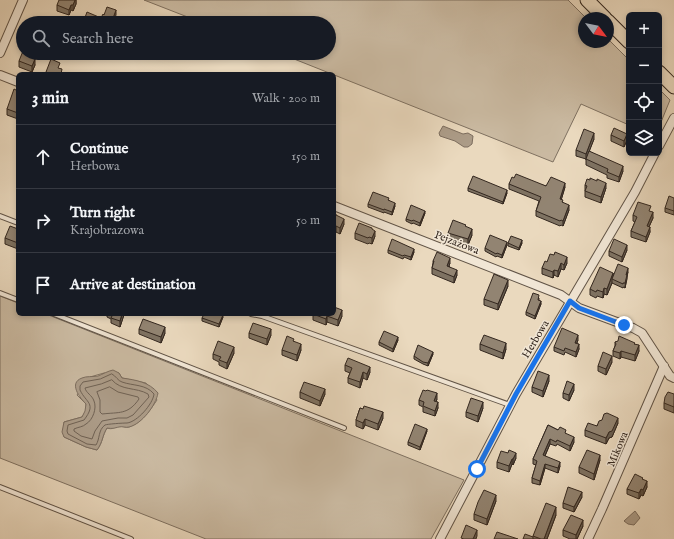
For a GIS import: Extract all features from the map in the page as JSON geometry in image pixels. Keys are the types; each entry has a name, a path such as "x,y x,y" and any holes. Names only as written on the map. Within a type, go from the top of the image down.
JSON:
{"main road":[{"path":"587,0 599,12"},
{"path":"614,27 626,39"},
{"path":"662,75 674,87"}],"street":[{"path":"16,16 23,0"},
{"path":"0,53 16,16"},
{"path":"0,75 16,81"},
{"path":"662,140 674,118"},
{"name":"Herbowa","path":"440,539 510,405 635,192 653,156"},
{"name":"Pejzażowa","path":"336,207 560,295 579,308 632,328 642,334 670,376 674,378"},
{"name":"Mikowa","path":"588,539 664,366"}],"lane":[{"path":"0,216 16,222"},
{"path":"0,293 16,299"},
{"path":"59,316 344,428"},
{"path":"262,316 510,405"},
{"path":"0,487 131,539"}],"shaded area":[{"path":"144,0 568,0 580,12 578,12 578,48 614,48 614,45 626,57 626,124 581,104 553,162 336,76 336,72 327,72 297,60 336,60 336,16 185,16"},
{"path":"662,92 670,100 662,120"},
{"path":"0,296 16,302 16,316 51,316 464,480 431,539 206,539 0,458","holes":["104,373 119,373 122,378 146,383 157,400 145,416 129,427 120,426 112,429 107,428 97,450 86,447 64,437 64,422 82,417 86,411 86,404 77,395 90,377"]}],"water":[{"path":"443,126 463,134 468,133 473,136 472,144 468,147 464,147 455,141 440,136 439,133"},
{"path":"113,370 119,373 122,378 151,386 158,393 157,398 148,413 139,422 129,427 107,428 97,450 86,447 64,437 62,432 64,422 82,417 85,411 86,404 76,391 76,383 78,380 84,377 98,376"},
{"path":"635,511 640,518 634,525 628,524 624,521"}],"building":[{"path":"59,0 75,0 69,10 57,5"},
{"path":"107,7 116,10 114,16 102,16 103,14 104,15"},
{"path":"87,12 96,16 86,16"},
{"path":"19,60 35,60 32,66"},
{"path":"51,60 60,63 58,68 62,69 61,72 46,72"},
{"path":"14,89 16,90 16,112 7,109"},
{"path":"614,128 626,134 624,141 611,135"},
{"path":"584,129 594,133 586,154 576,150"},
{"path":"589,151 623,166 619,177 607,172 608,169 586,159"},
{"path":"516,174 546,186 551,177 565,183 560,199 563,200 562,202 569,205 563,221 536,211 541,197 509,184 512,177 514,178"},
{"path":"473,176 507,190 503,202 468,188"},
{"path":"590,178 606,183 601,197 585,191 587,179 590,180"},
{"path":"373,192 389,198 388,200 395,203 392,212 368,204"},
{"path":"669,196 674,198 674,211 665,208"},
{"path":"638,202 651,206 649,211 653,212 647,226 650,227 646,237 631,231 637,217 633,215"},
{"path":"411,205 425,211 420,223 406,219"},
{"path":"336,215 344,219 340,228 336,226"},
{"path":"453,220 472,229 468,239 448,233"},
{"path":"359,223 372,228 375,231 372,238 355,233"},
{"path":"10,226 16,228 16,242 5,238"},
{"path":"490,235 507,242 502,255 496,254 485,248"},
{"path":"511,236 522,240 519,248 508,243"},
{"path":"392,239 414,249 411,257 403,256 388,250"},
{"path":"614,239 627,245 622,257 609,251"},
{"path":"437,252 450,258 447,266 457,270 454,277 432,268"},
{"path":"555,252 567,257 564,265 561,263 558,271 554,270 553,272 542,268 545,261 547,262 550,254 554,255"},
{"path":"618,264 628,268 625,283 623,284 612,279"},
{"path":"600,267 613,273 607,289 604,288 603,292 597,290 596,292 590,289"},
{"path":"494,274 508,280 498,304 484,299"},
{"path":"533,293 539,295 538,300 541,301 535,316 526,312"},
{"path":"336,308 342,310 338,320 327,316 336,316"},
{"path":"112,316 121,316 120,321 111,318"},
{"path":"203,316 223,316 219,324 202,318"},
{"path":"318,316 327,316 326,319"},
{"path":"143,319 165,327 161,337 139,329"},
{"path":"253,323 271,329 267,339 249,333"},
{"path":"562,328 578,335 575,343 579,344 576,352 565,348 564,351 554,347"},
{"path":"384,331 398,337 393,349 379,342"},
{"path":"484,335 506,343 503,353 480,344"},
{"path":"287,336 294,339 293,341 301,344 297,355 282,350"},
{"path":"619,336 639,345 635,355 621,351 620,353 613,351 616,344 615,342 618,341"},
{"path":"218,341 234,347 227,363 219,360 221,357 213,354"},
{"path":"418,345 433,352 428,363 423,362 414,356"},
{"path":"603,352 612,356 606,369 598,366"},
{"path":"348,358 370,367 367,374 363,372 360,382 348,378 352,368 345,365"},
{"path":"538,371 549,375 543,391 532,387"},
{"path":"567,381 574,384 569,395 563,393"},
{"path":"304,382 325,389 320,401 300,392"},
{"path":"423,390 437,393 434,401 438,402 435,411 423,406 424,402 419,400"},
{"path":"668,392 674,394 674,407 664,403"},
{"path":"471,398 483,402 478,416 466,412"},
{"path":"364,406 383,412 378,424 365,419 363,423 356,420 360,408 363,409"},
{"path":"607,413 618,418 612,431 609,432 606,438 585,430 588,423 597,426 599,421 602,420 604,414"},
{"path":"415,424 427,429 420,447 408,442"},
{"path":"548,425 558,430 560,427 566,430 565,433 574,437 570,446 557,440 556,442 550,439 543,455 560,462 558,468 545,464 540,481 532,478 537,461 533,459"},
{"path":"509,450 516,453 509,466 497,462 501,451 508,453"},
{"path":"587,450 600,455 594,474 579,467"},
{"path":"635,474 647,481 643,490 641,489 639,493 627,489"},
{"path":"568,487 582,492 574,507 563,503"},
{"path":"484,490 496,495 487,519 474,514"},
{"path":"546,503 556,507 544,539 541,539 533,536"},
{"path":"571,515 583,520 576,535 563,530"},
{"path":"466,525 477,530 473,539 461,538"},
{"path":"497,532 518,539 494,539"},
{"path":"525,534 533,537 533,539 523,539"}],"route":[{"path":"477,469 516,394 570,301 579,308 624,325"}]}
